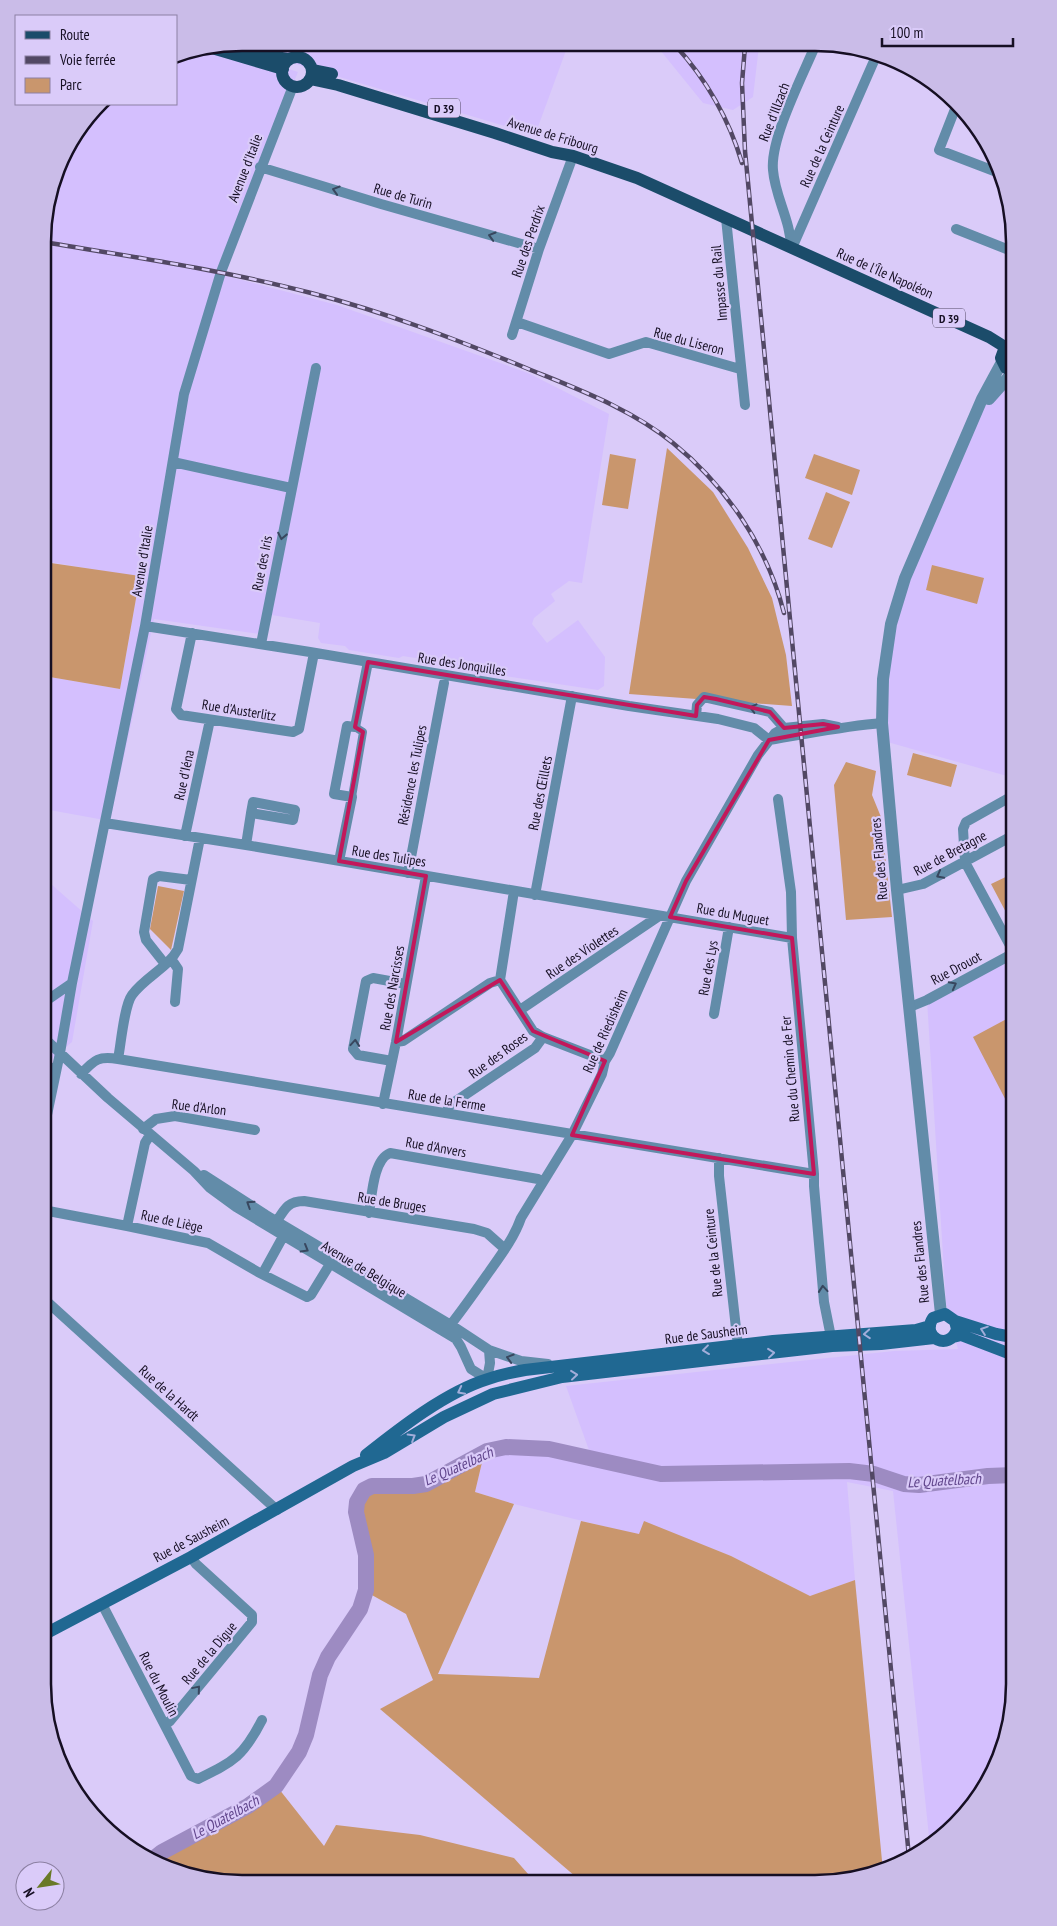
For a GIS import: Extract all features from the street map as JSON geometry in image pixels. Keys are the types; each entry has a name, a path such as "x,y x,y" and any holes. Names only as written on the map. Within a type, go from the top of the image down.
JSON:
{"main road":[{"path":"256,51 274,57 286,64"},
{"path":"230,52 286,64 298,57 303,58 310,65 311,74 305,84 293,86 285,79 286,64"},
{"name":"Avenue de Fribourg","path":"311,74 326,81 552,152 573,156 636,178 778,242"},
{"name":"Rue de l'Île Napoléon","path":"778,242 1006,343"},
{"path":"1006,349 1001,354 1002,362 1006,368"},
{"path":"1006,1335 996,1334 955,1321 949,1315 941,1314 933,1318 932,1332 946,1341 961,1335 1006,1355"},
{"path":"953,1337 957,1329 955,1321"},
{"name":"Rue de Sausheim","path":"51,1630 277,1510 352,1466 429,1410 460,1391 487,1379 558,1364 738,1351 831,1342 916,1330 932,1332"},
{"name":"Rue de Sausheim","path":"352,1466 384,1453 444,1417 493,1394 562,1377 738,1351"}],"street":[{"name":"Rue d'Illzach","path":"791,248 790,234 776,191 773,151 813,51"},
{"name":"Rue de la Ceinture","path":"791,248 874,61"},
{"name":"Avenue d'Italie","path":"51,1093 145,626 184,394 220,272 293,86"},
{"path":"954,112 939,150 991,170"},
{"name":"Rue des Perdrix","path":"512,335 539,250 573,156"},
{"name":"Rue de Turin","path":"260,167 539,250"},
{"name":"Impasse du Rail","path":"726,218 745,405"},
{"path":"956,229 1006,249"},
{"name":"Rue du Liseron","path":"517,322 609,354 646,342 740,369"},
{"name":"Rue des Flandres","path":"941,1314 897,890 882,723 884,664 899,592 976,417 982,399 1002,362"},
{"name":"Rue des Iris","path":"261,644 316,368"},
{"name":"Rue des Flandres","path":"976,417 1006,379"},
{"path":"173,462 291,488"},
{"name":"Rue des Jonquilles","path":"145,626 747,725 769,740"},
{"name":"Rue d'Austerlitz","path":"192,633 176,709 181,715 210,720 293,732 299,729 314,653"},
{"path":"355,727 368,662"},
{"name":"Résidence les Tulipes","path":"408,873 444,683"},
{"name":"Rue des Œillets","path":"535,895 572,696"},
{"path":"696,716 697,705 704,697 770,712 784,728 823,724 838,727"},
{"name":"Rue d'Iéna","path":"185,836 210,720"},
{"path":"769,740 827,731 838,727 882,723"},
{"path":"339,861 352,797 363,732 355,727 346,726 334,794 352,797"},
{"name":"Rue de Riedisheim","path":"448,1328 506,1249 521,1218 572,1134 602,1074 605,1061 660,938 664,917 758,755 775,733 784,728"},
{"name":"Rue du Chemin de Fer","path":"778,799 791,892 792,938 824,1302 831,1342"},
{"path":"1006,799 964,823 965,862 1006,938"},
{"path":"246,845 251,813"},
{"name":"Rue des Tulipes","path":"105,823 246,845 664,917"},
{"path":"118,1059 128,1004 132,995 169,962 178,949 200,838"},
{"name":"Rue de Bretagne","path":"897,890 918,887 1006,839"},
{"path":"175,1002 178,969 146,940 144,932 153,879 159,876 192,880"},
{"name":"Rue des Narcisses","path":"383,1104 426,876"},
{"path":"514,891 500,980 534,1031 543,1037 605,1061"},
{"path":"637,913 642,928 660,938"},
{"name":"Rue du Muguet","path":"664,917 792,938"},
{"name":"Rue des Violettes","path":"520,1010 642,928 664,917"},
{"name":"Rue des Lys","path":"714,1014 729,927"},
{"name":"Rue Drouot","path":"910,1007 927,1000 1006,957"},
{"path":"392,1061 358,1055 353,1049 366,981 374,978 406,984"},
{"path":"396,1042 403,1041 490,983 500,980"},
{"path":"51,997 72,983"},
{"name":"Rue des Roses","path":"446,1113 450,1105 535,1048 543,1037"},
{"name":"Avenue de Belgique","path":"51,1045 146,1132 194,1171 210,1188 230,1202 286,1232 448,1328 461,1347 471,1369 487,1379"},
{"name":"Rue de la Ferme","path":"81,1074 97,1059 104,1057 814,1174"},
{"path":"51,1068 56,1067"},
{"name":"Rue d'Arlon","path":"146,1132 156,1119 175,1116 255,1130"},
{"name":"Rue de Liège","path":"127,1226 146,1132"},
{"name":"Rue d'Anvers","path":"368,1213 378,1163 384,1156 390,1153 538,1179 543,1182"},
{"name":"Rue de la Ceinture","path":"719,1158 719,1176 738,1351"},
{"name":"Avenue de Belgique","path":"194,1171 202,1174 277,1221 286,1232 330,1264 489,1350 521,1361 558,1364"},
{"name":"Rue de Bruges","path":"277,1221 284,1208 293,1201 304,1201 474,1229 487,1233 506,1249"},
{"name":"Rue de Liège","path":"51,1212 208,1243 307,1297 311,1295 330,1264"},
{"path":"263,1273 286,1232"},
{"name":"Rue de la Hardt","path":"51,1305 277,1510"},
{"path":"489,1350 490,1363 487,1379 493,1394"},
{"name":"Rue de la Digue","path":"165,1725 252,1622 252,1615 196,1564 191,1557"},
{"name":"Rue du Moulin","path":"102,1604 191,1776 198,1779 228,1764 242,1752 262,1720"}],"highlighted area":[{"path":"368,662 696,716 697,705 704,697 770,712 784,728 823,724 838,727 769,740 686,881 670,917 792,938 814,1174 572,1135 605,1061 533,1031 500,980 396,1042 426,876 339,861 363,732 355,727"}],"shaded area":[{"path":"251,51 566,51 535,135"},
{"path":"661,51 758,51 753,97 733,110 703,103"},
{"path":"235,52 298,72 215,273 337,305 528,373 609,414 582,583 569,581 551,594 555,601 534,618 532,624 547,643 578,620 605,657 604,686 598,690 425,664 422,659 403,656 399,658 349,650 345,646 321,643 318,638 320,623 272,615 267,635 154,619 110,821 51,810 51,677 120,689 140,577 51,562 51,242 55,205 61,181 71,158 83,136 109,105 178,105 178,62 205,55"},
{"path":"1006,381 1006,776 884,741 895,607 976,417"},
{"path":"51,884 93,921 72,1042 51,1060"},
{"path":"1006,958 1006,1684 1004,1709 996,1745 974,1790 950,1819 929,1837 893,1491 847,1482 855,1580 810,1596 731,1556 644,1522 639,1535 514,1504 475,1492 484,1454 590,1453 566,1386 894,1351 958,1349 946,1303 927,1000"}],"green space":[{"path":"667,448 713,492 748,548 772,598 786,655 792,706 629,694"},
{"path":"610,454 636,459 628,509 602,505"},
{"path":"814,454 860,470 852,495 805,478"},
{"path":"826,492 850,502 832,548 808,539"},
{"path":"51,563 140,576 120,689 51,677"},
{"path":"932,565 984,578 977,604 926,590"},
{"path":"913,753 957,765 951,787 907,775"},
{"path":"846,762 876,771 872,795 881,817 892,917 846,920 834,785"},
{"path":"1006,877 1006,912 991,884"},
{"path":"158,886 184,891 171,950 150,929"},
{"path":"1006,1019 1006,1101 973,1037"},
{"path":"484,1454 475,1492 514,1504 438,1674 539,1678 581,1521 639,1534 644,1521 731,1556 810,1596 855,1580 882,1862 852,1871 815,1875 574,1875 380,1709 433,1680 406,1614 370,1594 369,1555 362,1505 374,1489 427,1489"},
{"path":"279,1789 324,1846 336,1825 420,1835 514,1858 529,1875 242,1875 205,1871 181,1865 162,1857 248,1811"}],"waterway":[{"name":"Le Quatelbach","path":"158,1855 248,1806 276,1786 299,1752 306,1735 320,1675 328,1657 360,1609 366,1590 366,1555 356,1512 357,1502 364,1490 372,1486 413,1486 426,1484 487,1451 506,1447 549,1449 661,1474 849,1471 874,1474 904,1484 919,1485 1006,1475"}],"railway":[{"path":"680,51 697,72 715,100 737,147 742,163"},
{"path":"745,51 742,83 745,151 908,1850"},
{"path":"51,243 211,271 339,300 393,317 473,347 621,409 673,443 710,478 727,498 742,519 767,564 777,588 784,613"}]}
